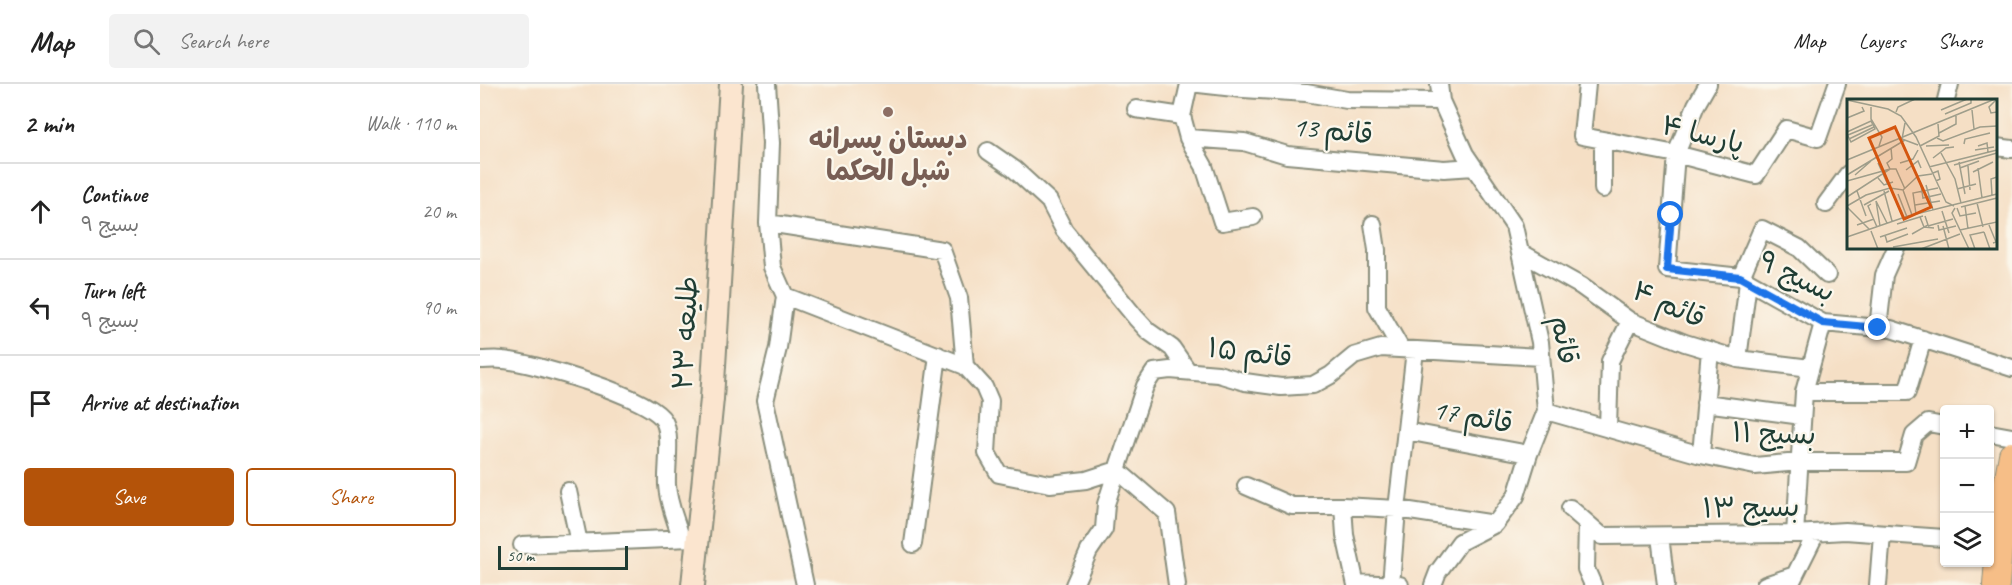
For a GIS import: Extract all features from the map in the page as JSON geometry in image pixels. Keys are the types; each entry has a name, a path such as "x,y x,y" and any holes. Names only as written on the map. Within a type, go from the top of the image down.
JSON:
{"main road":[{"name":"طلیعه ۲۳","path":"693,585 690,538 712,399 731,84"},
{"path":"1996,585 1995,533 2002,510 2012,455"},
{"path":"2003,585 2012,563"}],"street":[{"path":"767,84 771,143 768,223 772,267 785,296 778,348 765,401 805,585"},
{"path":"1189,84 1182,116 1188,138 1204,166 1222,222 1253,217"},
{"path":"1199,84 1306,93 1347,100 1441,101"},
{"name":"قائم","path":"1433,585 1438,572 1460,542 1495,524 1516,496 1546,411 1541,357 1514,226 1465,154 1441,101 1439,84"},
{"name":"پارسا ۴","path":"1587,84 1582,136 1676,154 1756,175 1786,129 1818,138 1837,84"},
{"path":"1676,154 1696,105 1708,84"},
{"path":"1946,99 1950,84"},
{"path":"1136,109 1182,116"},
{"name":"قائم 13","path":"1188,138 1244,142 1287,155 1444,169 1474,167"},
{"path":"1603,140 1603,189"},
{"path":"1997,147 2012,149"},
{"path":"988,151 1014,169 1049,201 1064,230 1148,331 1172,348 1188,371"},
{"name":"بسیج ۹","path":"1676,154 1667,269 1744,280 1823,323 1891,329 2012,368"},
{"path":"1826,204 1847,175"},
{"path":"768,223 942,250 959,298 965,366"},
{"path":"1373,224 1377,250 1377,307 1408,349 1406,431 1391,585"},
{"path":"1738,358 1744,280 1762,229 1799,248 1827,275"},
{"path":"1878,328 1884,275 1896,249"},
{"name":"قائم ۴","path":"1520,252 1581,286 1630,321 1685,344 1738,358 1810,368"},
{"path":"785,296 965,366 984,387 990,401 987,453 999,474 1050,484 1086,480 1117,470"},
{"path":"1608,428 1610,361 1630,321"},
{"path":"1795,534 1804,392 1823,323"},
{"path":"1804,392 1907,392 1923,339"},
{"name":"قائم ۱۵","path":"1117,470 1145,386 1154,372 1188,371 1218,374 1245,382 1281,387 1313,385 1331,375 1354,356 1381,348 1541,357"},
{"path":"1701,455 1710,350"},
{"path":"913,544 938,355"},
{"path":"480,360 504,360 557,371 640,403 654,411 664,421 668,444 669,505 690,538 522,545"},
{"path":"1705,403 1802,416"},
{"name":"بسیج ۱۱","path":"1546,411 1701,455 1755,466 1798,462 1906,462 1914,435 1928,423 1940,425"},
{"name":"قائم 17","path":"1406,431 1529,454"},
{"path":"1994,434 2012,437"},
{"path":"1074,585 1089,551 1104,529 1106,504 1117,470"},
{"path":"1117,470 1167,513 1177,585"},
{"path":"1246,486 1292,506 1397,509 1495,524"},
{"path":"568,491 579,543"},
{"path":"1343,506 1345,535 1356,584 1400,585"},
{"name":"بسیج ۱۳","path":"1570,508 1602,536 1795,534 1845,531 1940,538"},
{"path":"1587,523 1586,569 1593,585"},
{"path":"1765,585 1791,581 1816,533"},
{"path":"1878,585 1882,534"},
{"path":"1660,536 1666,585"}],"place":[{"name":"دبستان پسرانه شبل الحکما","path":"888,112"}],"route":[{"path":"1671,215 1667,269 1740,277 1823,323 1878,328"}]}
